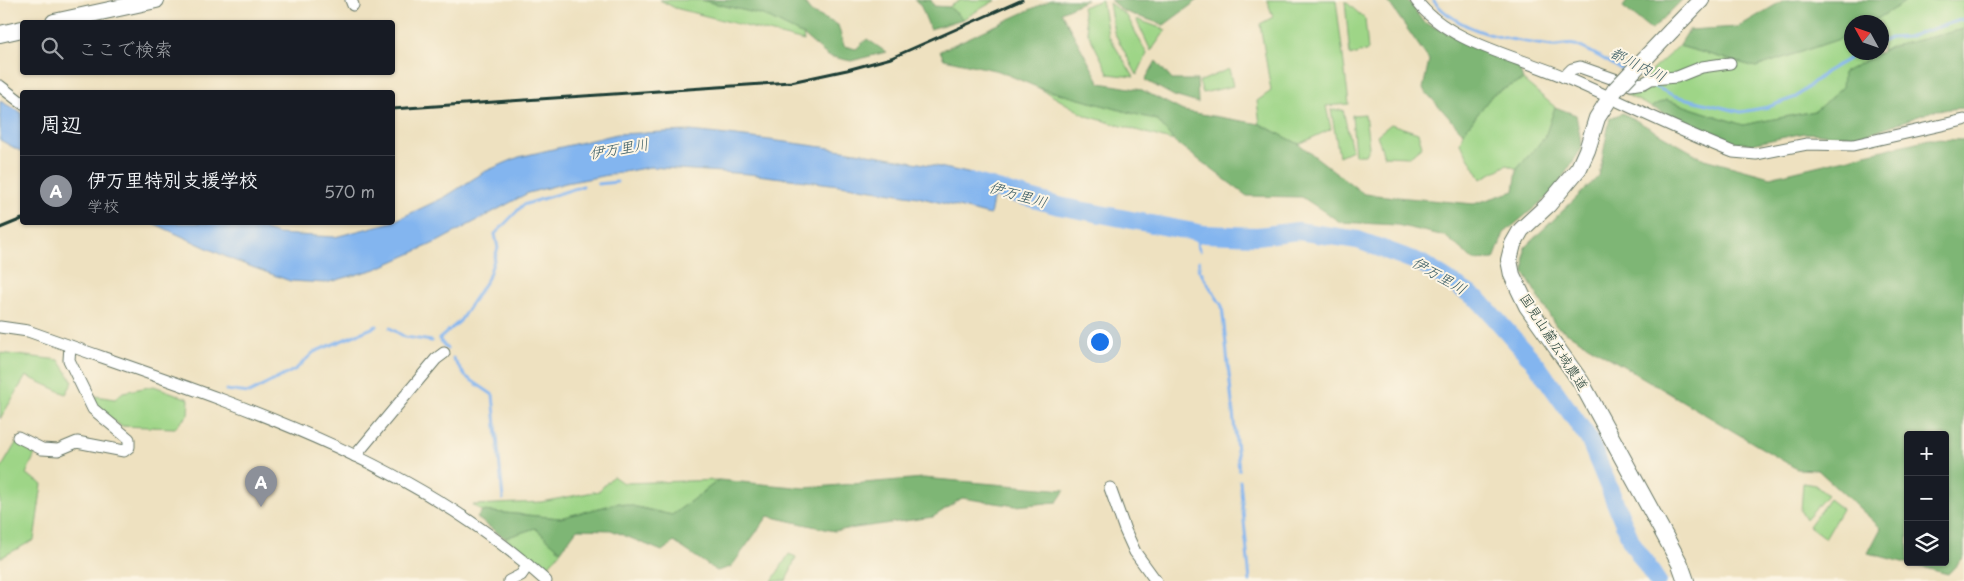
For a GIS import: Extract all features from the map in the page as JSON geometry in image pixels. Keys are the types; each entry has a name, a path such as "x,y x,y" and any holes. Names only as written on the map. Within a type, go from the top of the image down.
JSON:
{"street":[{"path":"63,20 156,0"},
{"path":"1416,0 1441,25 1474,43 1612,94 1733,152 1756,154 1807,144 1853,145 1964,120"},
{"name":"国見山麓広域農道","path":"1686,581 1680,564 1581,382 1528,306 1512,275 1509,260 1513,244 1522,230 1548,205 1579,168 1597,118 1612,94 1701,0"},
{"path":"0,34 20,29"},
{"path":"1564,77 1572,69 1580,67 1631,85 1677,77 1702,67 1730,63"},
{"path":"0,86 20,101"},
{"path":"0,327 28,331 268,416 355,456 404,482 479,527 546,581"},
{"path":"18,437 42,449 58,450 77,442 124,451 129,447 129,440 93,409 69,360 70,346"},
{"path":"355,456 436,359 444,353"},
{"path":"1110,488 1135,552 1156,581"},
{"path":"509,581 521,575 528,565"}],"green space":[{"path":"660,0 701,0 763,15 803,35 804,41 675,8"},
{"path":"701,0 802,0 811,12 838,25 844,46 856,49 867,39 886,52 851,61 828,56 803,35 763,15"},
{"path":"914,0 931,0 934,6 949,7 963,19 930,29 920,4"},
{"path":"961,0 996,0 963,19 949,7"},
{"path":"1051,0 1087,0 1061,12 1100,83 1142,90 1183,111 1260,124 1299,144 1364,194 1474,204 1514,191 1517,169 1545,137 1555,107 1576,115 1582,148 1552,193 1504,233 1494,259 1474,260 1445,236 1397,225 1340,222 1302,197 1247,196 1174,141 1157,120 1039,88 999,71 944,59 940,51"},
{"path":"1102,0 1108,35 1134,77 1109,74 1088,33 1082,7"},
{"path":"1110,0 1198,0 1164,25 1123,11"},
{"path":"1267,0 1336,0 1349,104 1326,106 1331,129 1299,144 1260,124 1257,101 1271,91 1260,24 1273,17"},
{"path":"1387,0 1408,0 1423,22 1518,65 1523,80 1493,94 1463,133 1423,89 1429,60"},
{"path":"1628,0 1682,0 1652,30 1623,7"},
{"path":"1784,0 1908,0 1883,15 1844,15 1844,37 1756,67 1679,46 1689,30 1738,27"},
{"path":"1908,0 1964,0 1964,29 1889,48 1889,15 1883,15"},
{"path":"1345,1 1365,19 1368,50 1350,56"},
{"path":"1109,3 1127,16 1147,54 1137,75 1114,32"},
{"path":"1136,19 1166,30 1151,51"},
{"path":"1964,29 1964,108 1936,110 1861,136 1804,133 1752,144 1725,141 1651,107 1666,100 1743,125 1815,111 1842,88 1843,73 1866,60 1889,60 1890,47"},
{"path":"1844,37 1844,60 1867,60 1843,73 1843,88 1815,111 1743,125 1666,100 1651,107 1625,94 1679,46 1756,67"},
{"path":"1156,61 1172,80 1197,80 1198,103 1174,96 1145,80"},
{"path":"1229,69 1233,86 1203,93 1199,82"},
{"path":"1523,80 1555,107 1545,137 1517,169 1507,165 1481,179 1460,143 1463,133 1493,94"},
{"path":"1039,88 1157,120 1174,141 1087,116"},
{"path":"1331,110 1343,110 1352,150 1339,156"},
{"path":"1623,113 1704,159 1770,177 1929,139 1964,140 1964,557 1948,574 1918,566 1949,566 1949,431 1904,431 1904,562 1868,553 1881,528 1818,470 1797,469 1556,326 1524,273 1525,247 1599,176 1610,118"},
{"path":"1365,114 1369,147 1365,155 1355,155 1352,115"},
{"path":"1391,124 1418,133 1422,146 1409,157 1384,156 1377,135"},
{"path":"0,353 59,360 73,382 66,394 26,376 0,419"},
{"path":"154,386 189,399 188,415 175,428 121,426 95,406 95,396 115,399 123,392"},
{"path":"16,443 36,452 26,474 42,484 34,540 0,558 0,470"},
{"path":"613,476 623,483 719,480 672,515 619,503 560,518 482,511 473,505 541,502 599,491"},
{"path":"923,478 1065,490 1057,502 1016,506 962,498 933,517 834,531 768,516 731,567 717,571 674,542 662,551 611,530 577,529 561,551 535,528 505,538 477,518 482,511 560,518 619,503 672,515 719,480 805,488"},
{"path":"1803,483 1815,485 1827,495 1806,519 1801,511"},
{"path":"1829,499 1842,509 1825,538 1809,526"},
{"path":"535,528 561,551 546,569 505,538"},
{"path":"789,554 796,557 786,581 772,581"}],"water":[{"path":"0,101 20,112 20,151 0,140"},
{"path":"690,131 768,140 883,156 997,180 990,215 918,197 847,186 749,174 650,167 566,183 528,193 439,241 376,269 326,283 290,281 233,260 157,225 252,225 277,234 335,237 381,225 395,225 395,221 445,197 484,172 519,157 617,134"}],"waterway":[{"name":"都川内川","path":"1433,0 1457,21 1487,34 1552,46 1575,45 1626,72"},
{"name":"都川内川","path":"1889,38 1907,37 1964,19"},
{"name":"都川内川","path":"1649,84 1675,96 1741,112 1768,107 1796,97 1826,72 1846,60"},
{"path":"598,184 617,182"},
{"name":"伊万里川","path":"972,182 1059,206 1204,234 1257,236 1298,231 1358,240 1421,263 1479,300 1536,364 1589,439 1631,541 1657,581"},
{"path":"447,349 439,339 460,321 488,278 498,248 495,234 523,205 583,186"},
{"path":"1200,251 1197,244 1204,234"},
{"path":"1199,261 1199,270 1222,306 1239,470"},
{"path":"226,390 249,393 296,369 314,352 377,326"},
{"path":"390,328 405,337 432,341"},
{"path":"453,358 465,376 493,395 503,499"},
{"path":"1240,481 1250,581"}],"railway":[{"path":"395,109 791,82 891,58 1022,0"},
{"path":"0,228 20,220"}],"place":[{"name":"伊万里特別支援学校","path":"261,507"}]}
